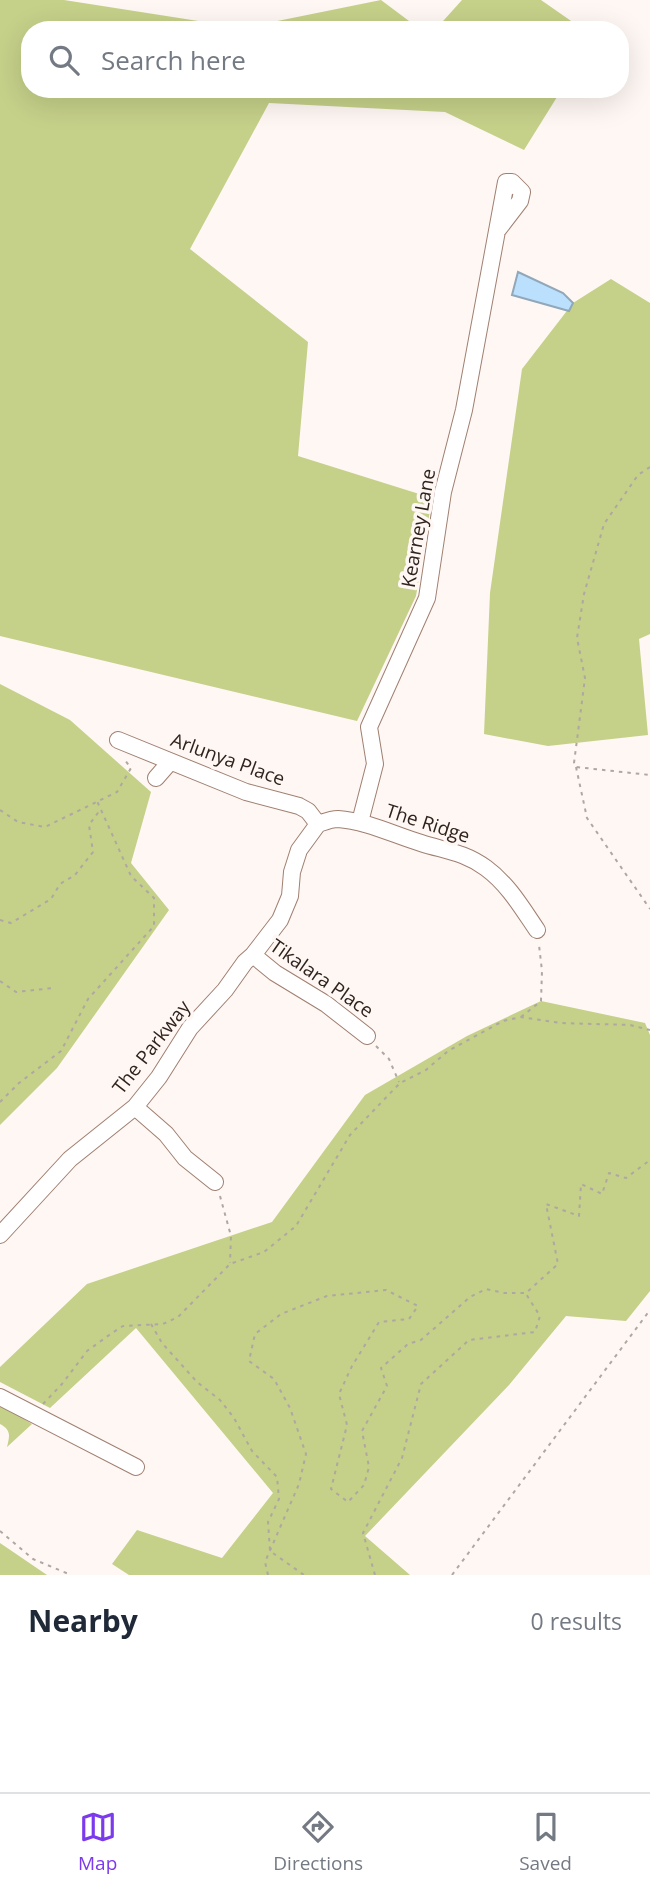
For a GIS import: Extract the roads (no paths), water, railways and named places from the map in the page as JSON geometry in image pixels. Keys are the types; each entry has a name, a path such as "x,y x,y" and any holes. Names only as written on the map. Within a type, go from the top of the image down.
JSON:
{"street":[{"name":"Kearney Lane","path":"360,822 375,764 369,727 427,598 443,492 464,410 497,231"},
{"name":"Arlunya Place","path":"118,740 246,792 299,806 308,811 318,824"},
{"path":"156,778 170,762"},
{"name":"The Ridge","path":"318,824 335,819 360,822 471,858 505,885 537,930"},
{"name":"The Parkway","path":"0,1235 70,1158 135,1107 159,1077 190,1028 225,990 280,920 290,896 292,872 299,850 318,824"},
{"name":"Tikalara Place","path":"253,955 275,973 326,1004 367,1036"},
{"path":"135,1107 166,1135 185,1158 215,1182"},
{"path":"0,1397 136,1468"}],"water":[{"path":"518,272 563,293 573,303 569,311 512,295"}]}
